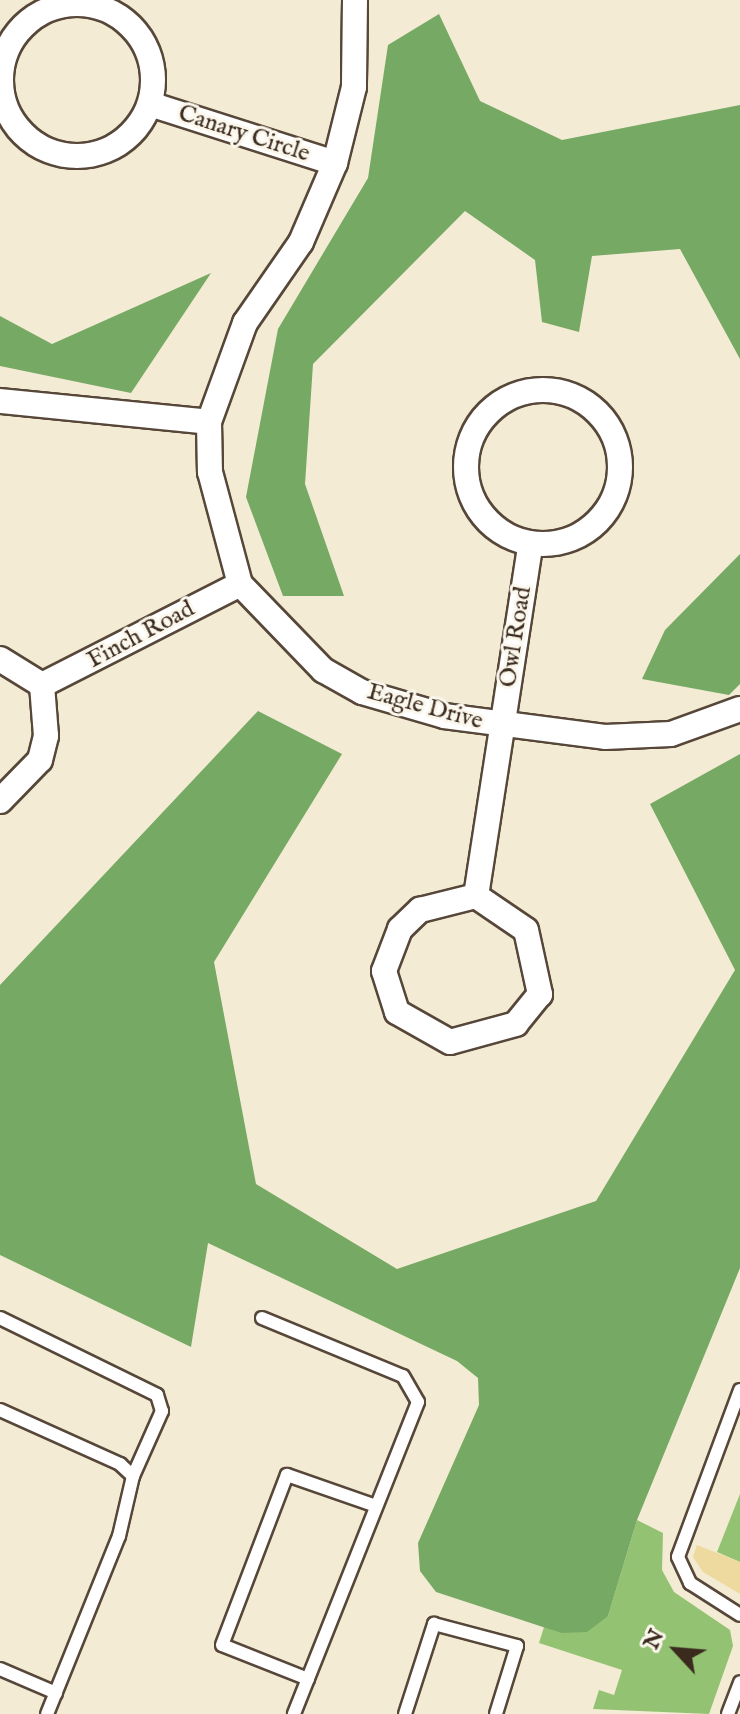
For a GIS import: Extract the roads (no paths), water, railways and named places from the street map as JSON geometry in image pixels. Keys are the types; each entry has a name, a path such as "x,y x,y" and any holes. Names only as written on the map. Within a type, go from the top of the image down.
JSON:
{"street":[{"name":"Eagle Drive","path":"355,0 354,87 335,163 301,242 245,323 209,422 210,472 240,584 300,651 362,692 502,726 605,737 671,734 740,709"},
{"name":"Canary Circle","path":"98,4 120,15 147,49 153,105 123,141 101,154 47,153 7,109 7,54 18,34 53,7 98,4"},
{"name":"Canary Circle","path":"153,105 335,163"},
{"path":"544,392 575,398 611,430 620,485 595,527 530,547 483,514 470,492 466,452 489,407 544,392"},
{"path":"0,401 209,422"},
{"name":"Owl Road","path":"476,896 530,547"},
{"name":"Finch Road","path":"42,685 240,584"},
{"path":"0,659 42,685 46,736 40,760 0,801"},
{"path":"476,896 526,930 540,994 516,1024 450,1042 397,1012 384,971 395,937 420,910 476,896"}],"lane":[{"path":"0,1318 157,1395 162,1411 133,1476 119,1536 47,1714"},
{"path":"262,1318 403,1376 418,1402 294,1714"},
{"path":"740,1390 678,1557 690,1583 740,1615"},
{"path":"0,1410 120,1464 133,1476"},
{"path":"308,1679 222,1645 287,1475 376,1506"},
{"path":"405,1714 434,1624 517,1646 496,1714"},
{"path":"0,1669 56,1693"},
{"path":"728,1714 740,1682"}]}
